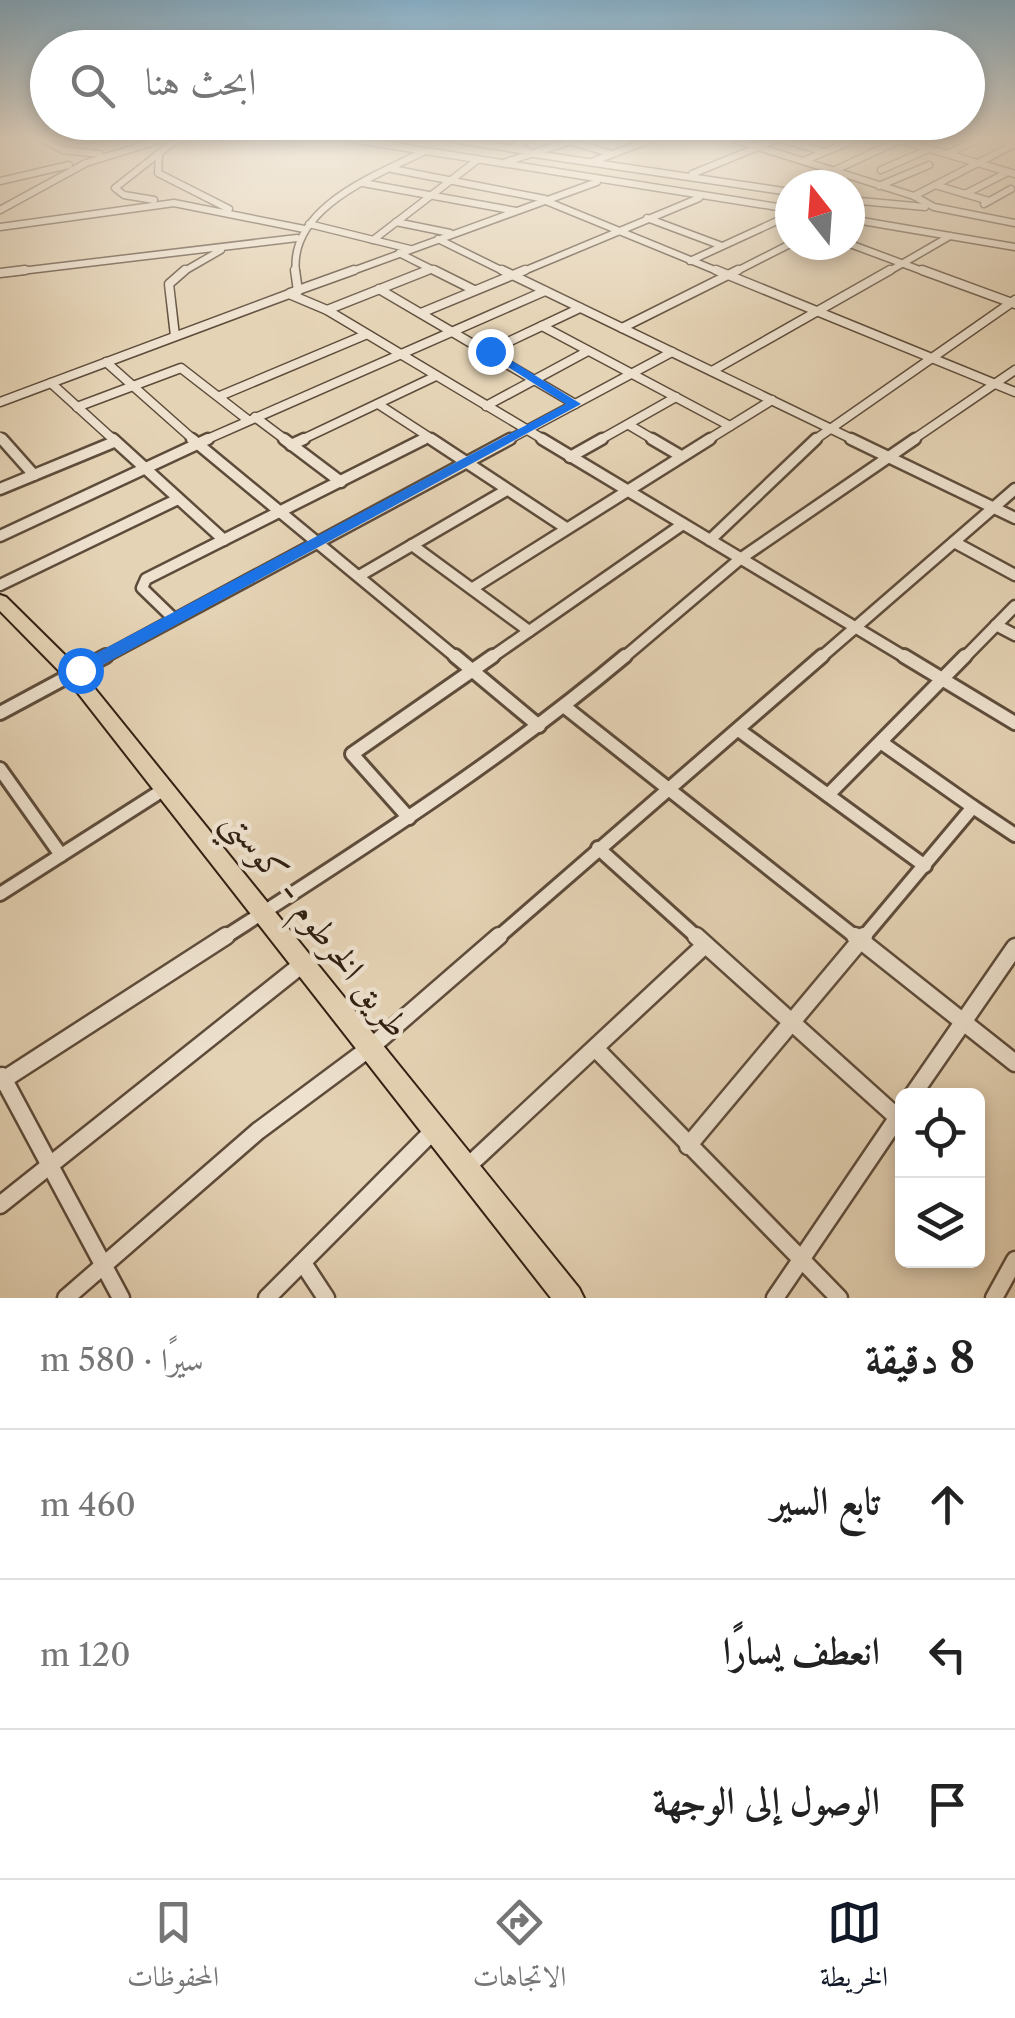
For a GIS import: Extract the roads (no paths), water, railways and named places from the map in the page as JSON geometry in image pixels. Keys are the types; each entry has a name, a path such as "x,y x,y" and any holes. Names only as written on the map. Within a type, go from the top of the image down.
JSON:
{"highway":[{"name":"طريق الخرطوم - كوستي","path":"0,600 73,674 570,1298"}],"street":[{"path":"0,210 23,201"},
{"path":"164,201 410,250"},
{"path":"216,201 237,215"},
{"path":"294,292 293,258 298,238 341,201"},
{"path":"373,240 424,201"},
{"path":"461,201 517,211"},
{"path":"0,402 546,201"},
{"path":"549,201 1015,392"},
{"path":"421,312 695,201"},
{"path":"718,201 775,210"},
{"path":"865,201 934,207 1014,222"},
{"path":"922,201 934,207"},
{"path":"985,201 989,202"},
{"path":"967,214 992,201"},
{"path":"0,227 174,202"},
{"path":"646,218 722,246"},
{"path":"690,261 775,220"},
{"path":"865,221 1015,247"},
{"path":"396,222 452,234"},
{"path":"712,372 950,236"},
{"path":"0,274 298,238"},
{"path":"438,239 1015,518"},
{"path":"175,336 169,284 178,274 228,247"},
{"path":"865,249 1014,302"},
{"path":"622,328 775,251"},
{"path":"400,254 474,290"},
{"path":"327,310 431,269"},
{"path":"379,289 575,404"},
{"path":"0,536 251,418 545,291"},
{"path":"294,292 1015,723"},
{"path":"710,540 828,427 1014,302"},
{"path":"490,351 580,308"},
{"path":"542,326 730,426"},
{"path":"220,396 366,335"},
{"path":"486,406 588,352"},
{"path":"0,714 672,352"},
{"path":"106,362 197,443 538,726"},
{"path":"77,407 181,368 341,482"},
{"path":"120,1298 1,1078 409,818 565,707 740,559 1015,370"},
{"path":"291,445 436,376"},
{"path":"51,383 224,540"},
{"path":"570,457 676,397"},
{"path":"474,588 772,400"},
{"path":"378,404 504,491 566,528"},
{"path":"629,425 681,456"},
{"path":"0,437 34,475"},
{"path":"174,619 141,583 426,438"},
{"path":"0,489 114,442"},
{"path":"66,1298 258,1131 370,1047 598,848 740,731 853,625 1015,489"},
{"path":"359,576 504,491"},
{"path":"0,585 178,499"},
{"path":"409,818 352,754 684,524"},
{"path":"954,542 1015,575"},
{"path":"412,545 529,631"},
{"path":"828,796 1015,606"},
{"path":"996,625 1015,635"},
{"path":"565,707 1015,1063"},
{"path":"740,731 925,866"},
{"path":"882,744 1015,835"},
{"path":"2,777 61,855"},
{"path":"0,894 166,788"},
{"path":"688,1146 973,807"},
{"path":"598,848 895,1110"},
{"path":"466,1168 704,945"},
{"path":"917,1088 1015,948"},
{"path":"0,1205 304,962"},
{"path":"595,1048 839,1298"},
{"path":"775,1298 895,1121"},
{"path":"267,1298 435,1129"},
{"path":"994,1298 1015,1260"},
{"path":"303,1263 326,1298"}]}
